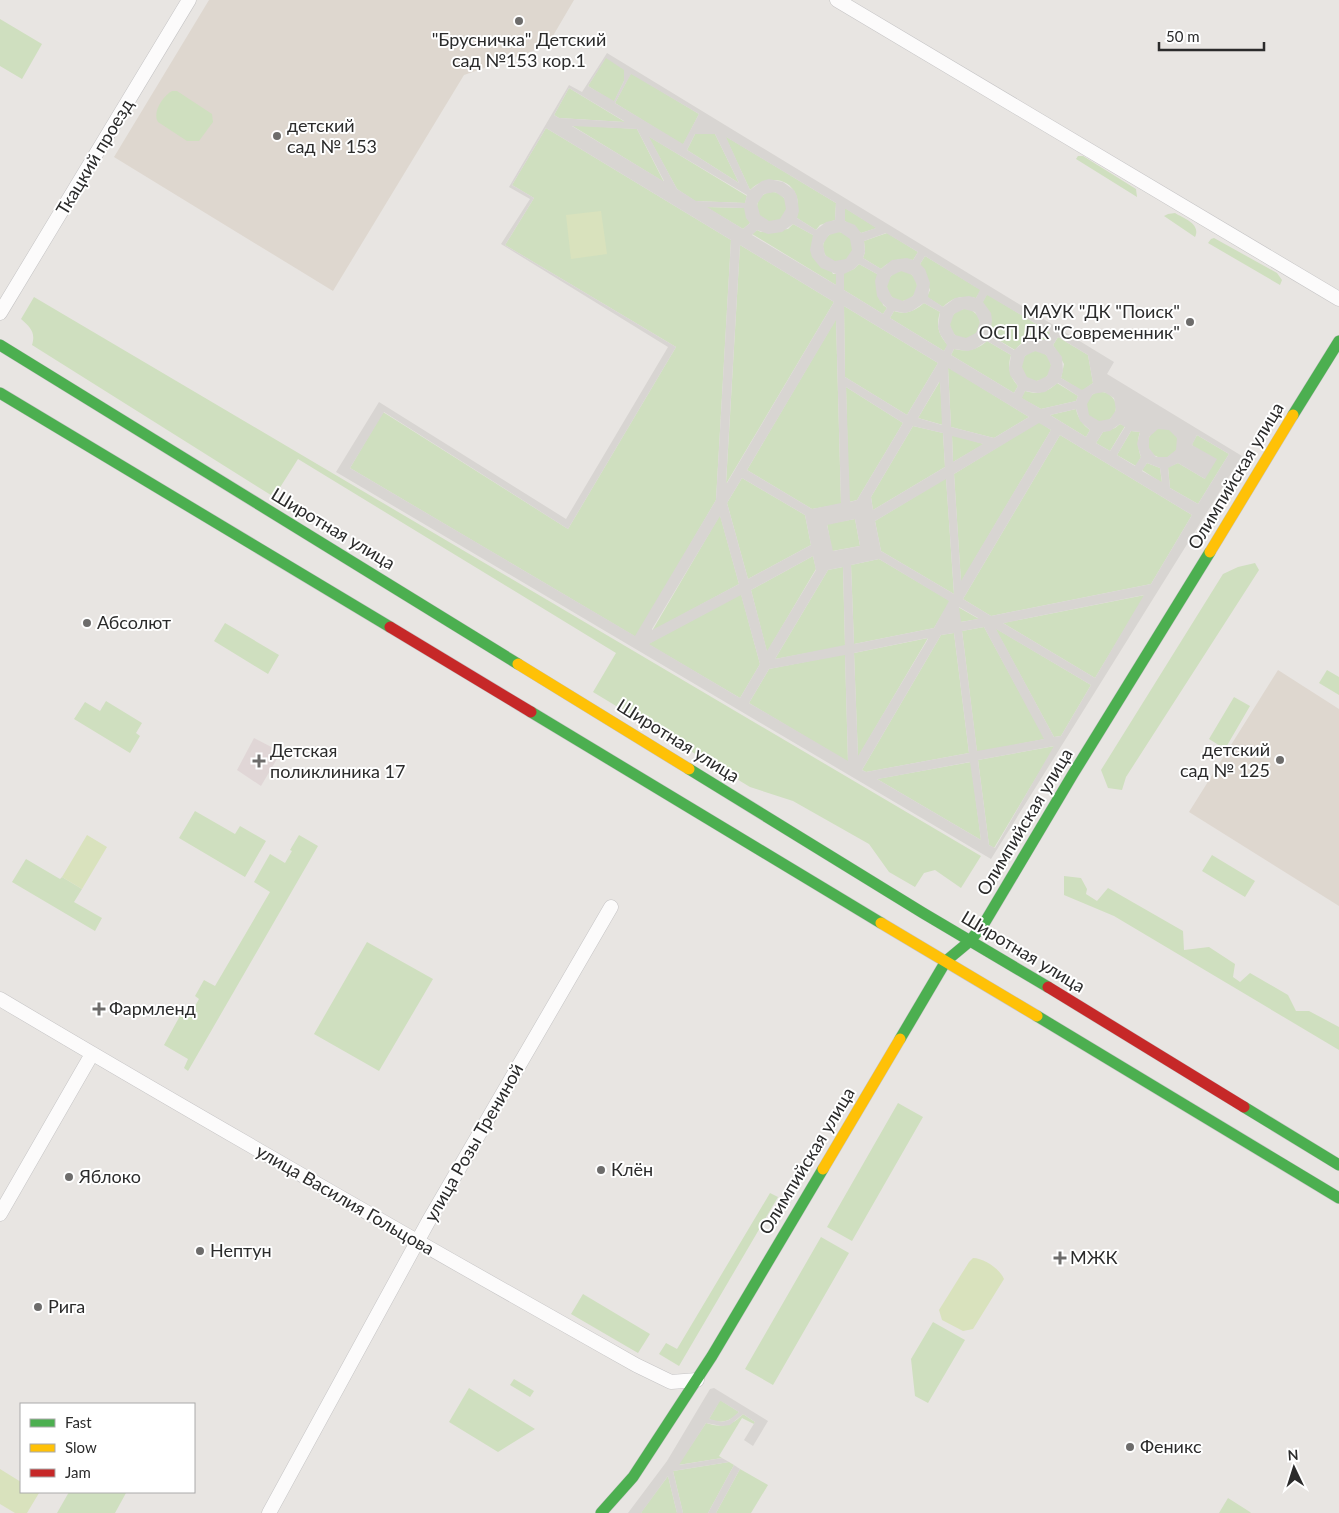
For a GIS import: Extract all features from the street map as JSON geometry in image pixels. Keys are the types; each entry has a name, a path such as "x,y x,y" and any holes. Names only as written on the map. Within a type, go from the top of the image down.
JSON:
{"main road":[{"name":"Олимпийская улица","path":"601,1513 633,1477 697,1380 946,960 970,940 985,922 1073,774 1339,341"},
{"name":"Широтная улица","path":"0,345 1339,1165"},
{"path":"0,393 1339,1198"}],"street":[{"name":"Ткацкий проезд","path":"0,314 189,0"},
{"path":"837,0 1339,299"},
{"name":"улица Розы Трениной","path":"269,1513 417,1242 611,907"},
{"name":"улица Василия Гольцова","path":"0,999 417,1242 636,1365 671,1382 697,1380"},
{"path":"0,1214 92,1054"}],"shaded area":[{"name":"детский сад № 153","path":"209,0 574,0 547,46 464,75 333,291 114,157"},
{"path":"607,53 1114,362 1107,374 1242,456 991,859 336,472 379,402 566,519 668,347 501,244 530,199 509,187 569,85 582,92","holes":["606,58 624,70 624,81 614,101 588,86","631,74 699,114 683,144 615,103","569,88 624,121 624,122 559,118 554,115","572,126 637,129 663,181","546,128 731,240 716,500 635,636 350,468 384,412 568,529 676,347 505,245 534,198 512,185","695,134 715,134 739,183 687,150","649,137 747,195 745,203 696,201 677,189","726,137 836,203 835,220 826,222 816,230 797,218 799,211 797,196 794,190 783,182 769,179 762,181 750,190","775,192 784,198 786,209 780,219 769,221 760,215 757,204 764,194","707,207 744,208 746,218 750,223 743,229","846,209 876,228 861,233 855,225 845,221","793,224 813,235 810,250 812,257 821,268 836,274 836,285 752,235 757,230 768,234 782,232","840,232 850,239 852,250 846,259 835,261 825,255 823,244 829,235","886,233 918,252 913,260 907,258 892,260 881,269 863,258 865,252 864,241","740,245 834,302 726,482","925,256 980,290 976,298 969,296 955,298 943,307 928,297 930,283 925,269 920,264","859,264 877,274 875,281 877,296 887,308 883,314 844,290 844,274","901,271 912,275 917,285 913,296 903,301 892,297 887,287 891,276","987,295 1050,332 1046,340 1027,340 1014,350 990,335 991,313 983,302","924,303 940,312 938,327 947,345 944,351 890,318 894,311 905,313","844,306 938,363 907,415 845,377","964,309 975,312 980,322 976,333 966,338 955,335 950,325 954,314","836,320 841,503 812,509 747,470","1058,337 1088,355 1093,383 1082,390 1061,378 1063,371 1062,357 1053,345","987,341 1011,355 1010,375 1018,386 1014,393 951,355 954,349 968,351","1035,351 1046,355 1051,365 1047,376 1037,381 1027,377 1022,367 1025,356","948,368 1029,417 994,438 951,427","940,382 942,425 918,418","1058,383 1078,396 1076,401 1041,409 1022,398 1025,391 1045,392","846,387 903,423 857,500 850,502","1104,392 1114,398 1116,410 1110,419 1099,421 1089,415 1087,404 1093,394","1076,409 1080,421 1090,430 1086,437 1050,415","1039,423 1051,430 961,581 954,474","1120,424 1125,427 1110,451 1096,443 1103,432 1110,431","913,426 943,433 945,467 873,510 871,497","1158,429 1169,430 1177,438 1176,450 1167,457 1156,457 1149,448 1149,437","1131,431 1140,432 1137,444 1141,457 1135,466 1117,455","1060,435 1192,515 1151,584 991,616 963,599","1197,435 1229,454 1198,504 1170,488 1168,468 1178,463 1205,479 1217,459 1192,445","952,436 983,444 953,462","1147,463 1160,468 1162,482 1142,471","742,478 805,515 811,545 748,579 727,503","946,479 954,593 954,594 881,551 875,521","720,516 739,584 652,629","855,519 860,546 833,551 827,525","813,556 816,570 767,651 751,590","879,559 949,601 934,628 854,644 851,565","843,567 845,645 775,659 828,570","741,595 760,664 740,698 649,644","1144,595 1095,678 1003,623","959,607 978,618 978,619 961,622","984,627 1044,739 977,751 962,631","996,629 1091,685 1061,736 1054,737","954,633 969,753 866,772 862,770 941,635","928,639 858,756 854,653","845,655 848,761 749,703 769,669","1054,746 995,848 989,845 978,760","970,762 981,840 877,779"]},
{"name":"детский сад № 125","path":"1278,670 1339,709 1339,906 1189,812"},
{"name":"Детская поликлиника 17","path":"254,738 281,752 261,786 237,770"},
{"path":"714,1388 768,1421 753,1446 744,1440 755,1422 743,1414 730,1425 722,1426 706,1423 679,1465 722,1458 729,1462 673,1471 683,1513 677,1513 668,1476 641,1513 628,1513 667,1461 710,1389","holes":["721,1401 739,1412 729,1420 722,1422 709,1419"]},
{"path":"734,1465 740,1469 716,1513 708,1513"}],"green space":[{"path":"0,19 42,44 22,79 0,66"},
{"path":"606,57 624,69 624,81 614,102 588,86"},
{"path":"631,73 699,114 683,145 615,103"},
{"path":"569,88 625,122 559,118 554,115"},
{"path":"172,91 177,91 212,114 213,122 199,141 187,141 158,122 157,109 165,97"},
{"path":"571,125 637,129 664,182"},
{"path":"546,128 731,240 716,500 636,637 350,468 383,412 568,529 676,347 505,245 534,198 512,185"},
{"path":"695,134 715,134 739,183 687,150"},
{"path":"648,136 747,196 745,203 695,201 677,189"},
{"path":"725,136 836,203 835,220 820,225 816,230 797,218 797,197 787,184 781,181 762,182 750,190"},
{"path":"1078,156 1083,156 1136,189 1137,197 1076,159"},
{"path":"772,192 778,193 786,201 786,213 778,221 772,222 766,221 758,213 757,207 758,201 766,193"},
{"path":"706,207 745,208 750,223 743,229"},
{"path":"845,208 877,228 861,233 845,221"},
{"path":"601,211 607,254 571,259 566,215"},
{"path":"1175,213 1194,225 1196,229 1195,237 1164,216"},
{"path":"793,224 813,235 833,274 836,274 836,285 752,234 757,230 761,232 788,229"},
{"path":"838,232 844,233 852,241 852,253 844,261 838,262 832,261 824,253 823,247 824,241 832,233"},
{"path":"887,233 918,252 913,260 896,260 888,263 881,269 863,258 865,252 864,241"},
{"path":"1214,238 1277,273 1282,280 1280,285 1208,243"},
{"path":"740,245 834,302 726,484"},
{"path":"925,256 981,290 976,298 958,298 943,307 927,297 930,290 920,264"},
{"path":"859,264 877,274 883,305 887,308 883,314 844,290 844,273 854,269"},
{"path":"902,271 908,272 916,280 916,292 908,300 902,301 896,300 888,292 887,286 888,280 896,272"},
{"path":"987,294 1051,333 1046,341 1029,340 1015,350 990,335 992,327 982,303"},
{"path":"34,297 981,856 961,888 935,870 924,873 915,887 889,872 869,844 793,801 750,787 593,692 616,653 298,459 274,497 32,345 33,333 21,319"},
{"path":"924,303 940,312 939,330 948,345 944,351 890,318 894,311 910,312"},
{"path":"844,306 938,363 907,415 845,377"},
{"path":"965,309 971,310 979,318 979,330 971,338 965,339 959,338 951,330 950,324 951,318 959,310"},
{"path":"836,319 841,504 812,509 747,470"},
{"path":"1058,337 1088,355 1093,383 1082,391 1061,378 1064,364 1053,345"},
{"path":"987,341 1011,355 1010,372 1018,386 1014,393 951,355 954,349 972,350"},
{"path":"1036,351 1042,352 1050,360 1050,372 1042,380 1036,381 1030,380 1022,372 1021,366 1022,360 1030,352"},
{"path":"948,367 1029,417 994,438 951,427"},
{"path":"940,381 943,425 918,418"},
{"path":"1057,383 1078,396 1076,401 1041,409 1021,398 1025,391 1042,392 1050,389"},
{"path":"846,387 903,423 857,500 849,502"},
{"path":"1101,392 1107,393 1115,401 1115,413 1107,421 1101,422 1095,421 1087,413 1086,407 1087,401 1095,393"},
{"path":"1076,409 1081,421 1090,430 1086,437 1050,415"},
{"path":"1039,422 1051,430 961,582 954,474"},
{"path":"1120,424 1125,426 1110,451 1096,443 1103,432"},
{"path":"913,426 943,433 945,467 873,510 871,497"},
{"path":"1163,428 1169,429 1177,437 1177,449 1169,457 1163,458 1157,457 1149,449 1148,443 1149,437 1157,429"},
{"path":"1131,431 1140,432 1138,444 1141,457 1136,466 1117,455"},
{"path":"952,435 984,444 953,462"},
{"path":"1060,435 1192,515 1151,584 991,616 963,599"},
{"path":"1197,435 1229,454 1198,504 1170,488 1168,467 1178,463 1205,479 1192,444"},
{"path":"1147,463 1160,468 1162,483 1142,470"},
{"path":"742,478 805,515 811,545 748,579 727,503"},
{"path":"946,478 954,594 881,551 875,521"},
{"path":"720,515 739,584 652,631"},
{"path":"855,519 860,546 832,551 827,524"},
{"path":"813,556 816,569 767,652 751,590"},
{"path":"879,559 950,601 934,628 854,644 851,565"},
{"path":"1255,563 1259,570 1126,777 1122,790 1108,788 1101,770 1223,574 1238,567"},
{"path":"843,567 845,646 775,659 828,570"},
{"path":"741,594 760,664 740,698 648,644"},
{"path":"1145,595 1095,678 1003,623"},
{"path":"958,607 979,619 960,622"},
{"path":"225,623 279,655 268,674 214,641"},
{"path":"984,627 1045,739 977,752 962,631"},
{"path":"995,628 1091,685 1061,736 1054,737"},
{"path":"954,633 969,753 866,772 862,770 941,635"},
{"path":"928,638 858,757 854,653"},
{"path":"845,654 848,762 749,703 769,669"},
{"path":"1327,670 1339,677 1339,695 1319,683"},
{"path":"1234,697 1250,706 1225,749 1209,739"},
{"path":"106,701 142,723 136,733 140,736 130,753 74,719 85,702 100,711"},
{"path":"1055,746 994,848 989,845 978,760"},
{"path":"971,762 981,840 877,779"},
{"path":"195,811 235,834 240,826 266,841 245,877 179,838"},
{"path":"87,835 107,847 82,889 62,877"},
{"path":"299,835 318,846 188,1071 184,1068 188,1059 164,1045 181,1014 188,1018 199,999 195,996 204,980 215,986 270,892 254,882 270,854 285,863"},
{"path":"1212,855 1255,881 1245,897 1202,871"},
{"path":"26,859 60,879 62,877 82,889 74,902 102,918 95,931 12,882"},
{"path":"1064,876 1081,878 1087,889 1086,894 1097,901 1108,888 1183,931 1184,950 1209,947 1235,964 1233,977 1240,982 1250,973 1288,995 1296,1011 1309,1011 1339,1027 1339,1050 1114,916 1064,895"},
{"path":"367,942 433,979 379,1071 314,1034"},
{"path":"898,1103 923,1117 852,1241 827,1227"},
{"path":"770,1193 778,1197 679,1366 659,1354 666,1343 677,1349"},
{"path":"821,1237 849,1253 773,1385 745,1369"},
{"path":"973,1258 991,1265 1004,1279 973,1329 963,1331 942,1320 939,1310"},
{"path":"583,1294 650,1334 638,1353 571,1314"},
{"path":"933,1322 965,1340 928,1403 915,1396 911,1359"},
{"path":"514,1379 534,1391 530,1397 510,1385"},
{"path":"469,1388 535,1429 498,1452 449,1422"},
{"path":"720,1400 739,1412 725,1421 709,1419"},
{"path":"743,1414 755,1422 754,1424 742,1418 719,1456 722,1458 678,1465 706,1423 726,1425 735,1421"},
{"path":"729,1462 734,1465 708,1513 683,1513 673,1471"},
{"path":"0,1469 20,1481 20,1493 39,1493 27,1513 15,1513 0,1504"},
{"path":"740,1469 768,1485 751,1513 716,1513"},
{"path":"668,1476 677,1513 641,1513 642,1511"},
{"path":"68,1493 126,1493 115,1513 57,1513"},
{"path":"1228,1498 1250,1512 1251,1513 1219,1513"}],"traffic: fast":[{"path":"1293,415 1339,341"},
{"path":"0,345 518,664"},
{"path":"0,393 390,627"},
{"path":"900,1039 946,961 970,941 985,922 1073,774 1210,552"},
{"path":"531,712 881,923"},
{"path":"689,769 923,913 1048,987"},
{"path":"1037,1016 1339,1198"},
{"path":"1244,1107 1339,1165"},
{"path":"601,1513 633,1477 712,1356 823,1169"}],"traffic: slow":[{"path":"1210,552 1293,415"},
{"path":"518,664 689,769"},
{"path":"881,923 1037,1016"},
{"path":"823,1169 900,1039"}],"traffic: jam":[{"path":"390,627 531,712"},
{"path":"1048,987 1244,1107"}],"place":[{"name":"\"Брусничка\" Детский сад №153 кор.1","path":"519,21"},
{"name":"детский сад № 153","path":"277,136"},
{"name":"МАУК \"ДК \"Поиск\" ОСП ДК \"Современник\"","path":"1190,322"},
{"name":"Абсолют","path":"87,623"},
{"name":"детский сад № 125","path":"1280,760"},
{"name":"Детская поликлиника 17","path":"259,761"},
{"name":"Фармленд","path":"99,1009"},
{"name":"Клён","path":"601,1170"},
{"name":"Яблоко","path":"69,1177"},
{"name":"Нептун","path":"200,1251"},
{"name":"МЖК","path":"1060,1258"},
{"name":"Рига","path":"38,1307"},
{"name":"Феникс","path":"1130,1447"}]}
